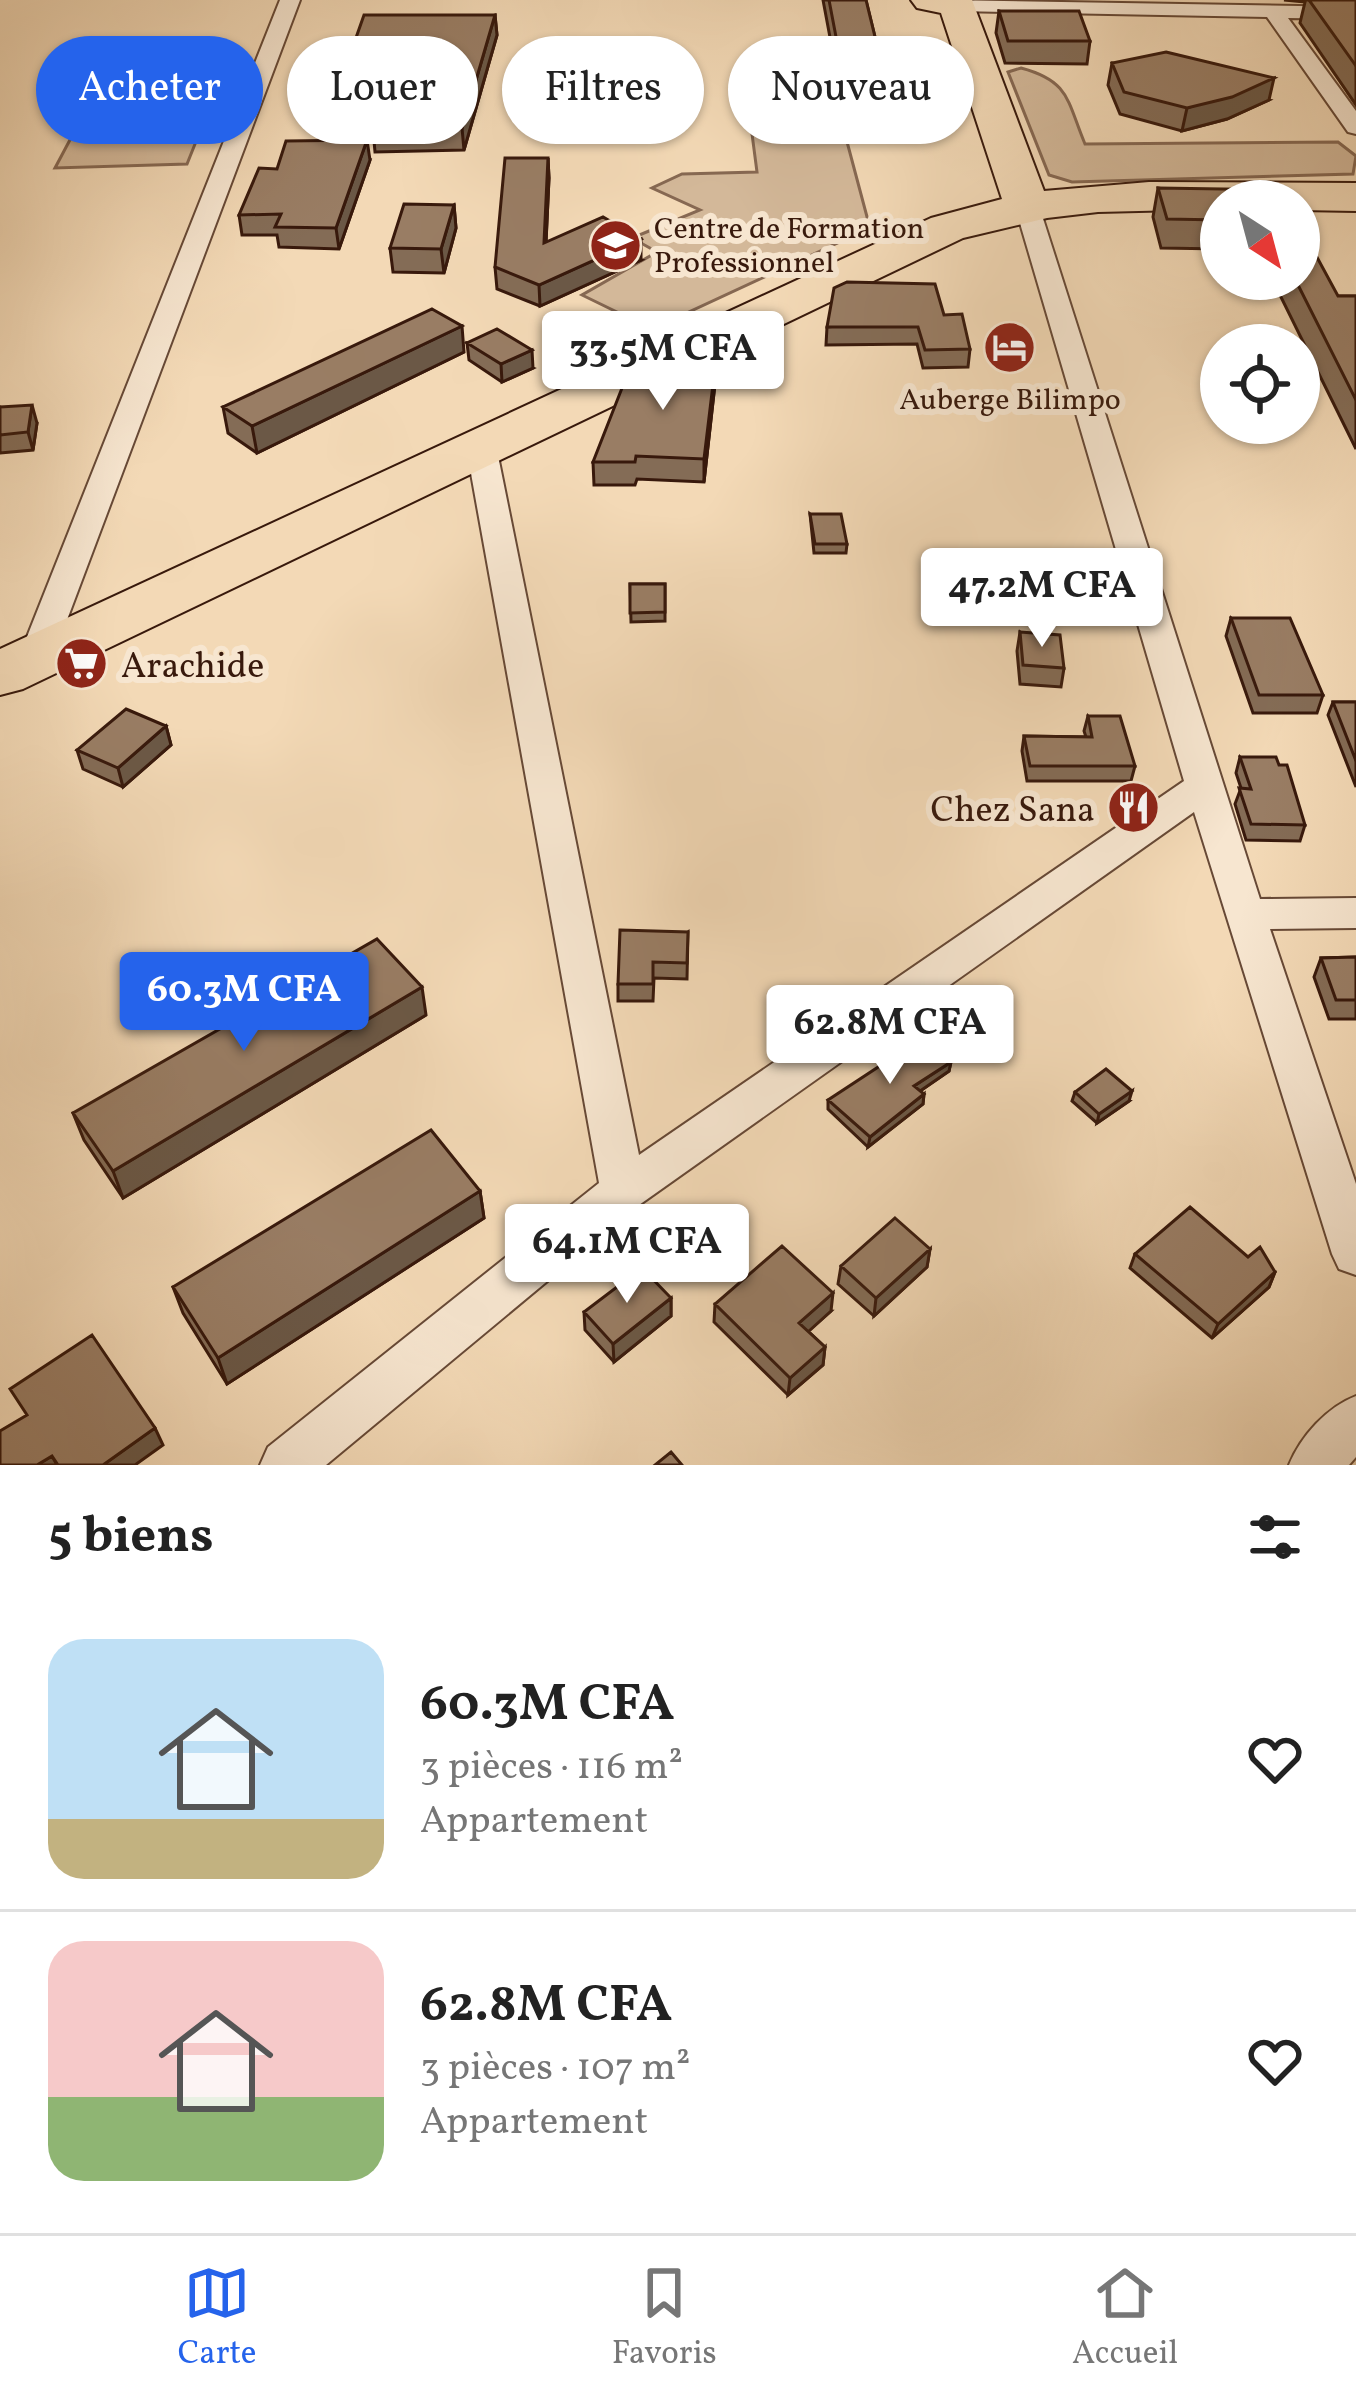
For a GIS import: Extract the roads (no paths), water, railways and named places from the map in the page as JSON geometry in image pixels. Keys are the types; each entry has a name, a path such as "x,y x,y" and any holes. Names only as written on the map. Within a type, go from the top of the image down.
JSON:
{"highway":[{"path":"948,2 1027,206"},
{"path":"18,666 932,235 1027,206 1103,197 1356,197"}],"street":[{"path":"18,666 290,0"},
{"path":"948,2 1356,13"},
{"path":"1274,13 1356,127"},
{"path":"1027,206 1204,786 1356,1254"},
{"path":"482,451 623,1191"},
{"path":"286,1465 623,1191 1204,786"},
{"path":"1246,914 1356,913"},
{"path":"1315,1465 1356,1420"}],"place":[{"name":"Centre de Formation Professionnel","path":"615,245"},
{"name":"Auberge Bilimpo","path":"1010,347"},
{"name":"Arachide","path":"82,664"},
{"name":"Chez Sana","path":"1134,808"}]}
